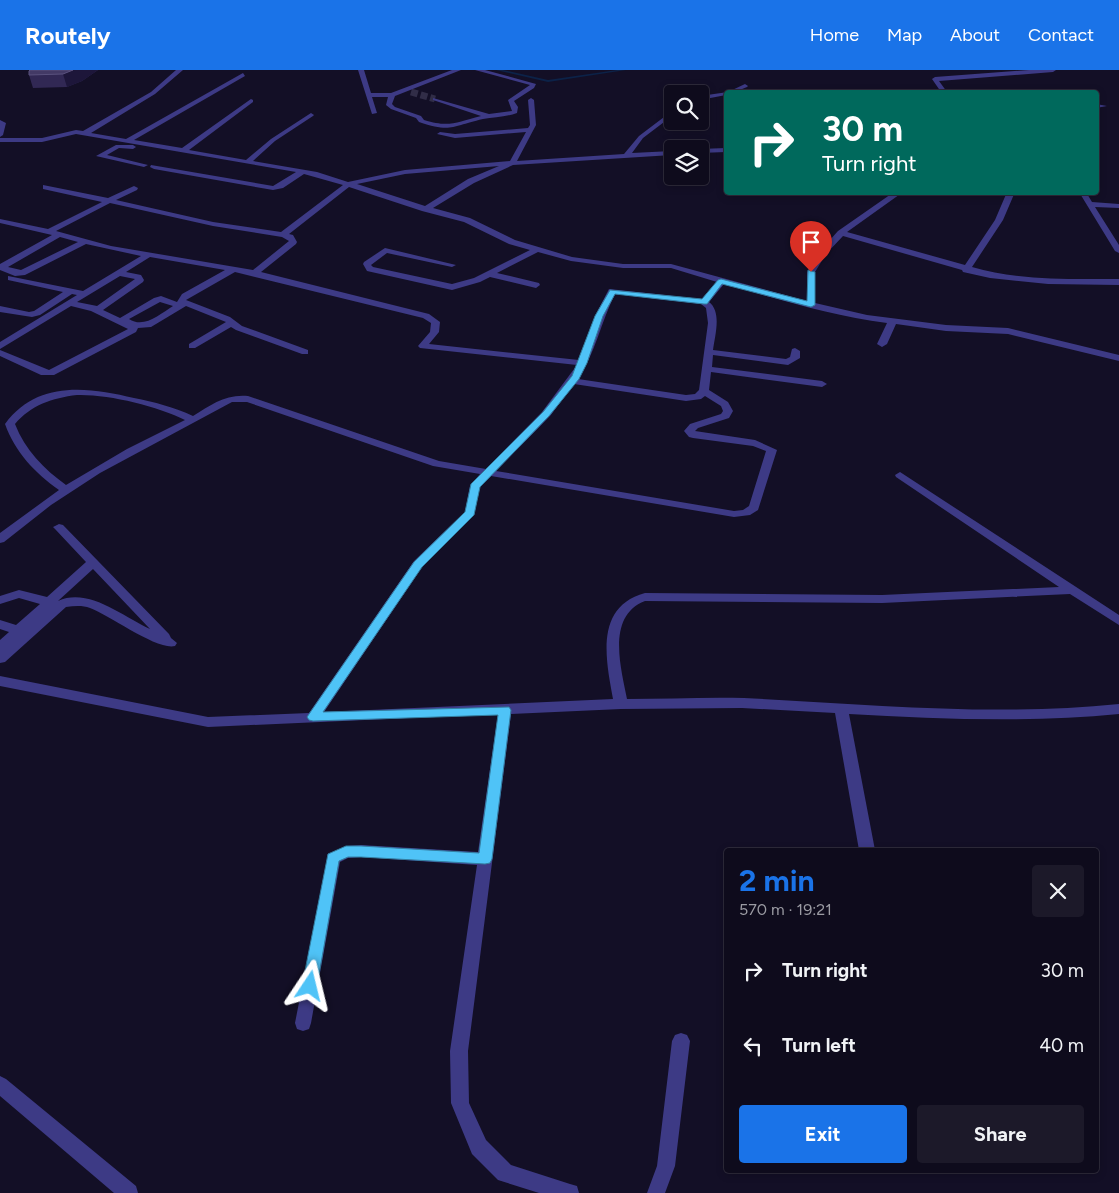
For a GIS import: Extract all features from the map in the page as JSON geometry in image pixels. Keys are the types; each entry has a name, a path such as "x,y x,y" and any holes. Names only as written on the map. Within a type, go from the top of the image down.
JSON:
{"street":[{"path":"85,134 152,92 180,70"},
{"path":"361,70 374,113"},
{"path":"368,95 392,95 407,91 458,70"},
{"path":"392,95 389,106 419,116 421,121 439,127 458,126 488,116 508,115 515,112 515,107 510,101 532,87 533,84 478,70"},
{"path":"932,70 935,80 942,90"},
{"path":"935,80 1054,70"},
{"path":"129,140 243,75"},
{"path":"736,90 745,86"},
{"path":"709,96 724,93"},
{"path":"435,99 488,116"},
{"path":"424,208 446,198 471,181 512,162 534,125 531,100"},
{"path":"144,166 100,155 122,146 164,153 178,150 251,101"},
{"path":"249,161 273,140 311,115"},
{"path":"627,155 641,137 664,119"},
{"path":"0,122 3,123 0,135"},
{"path":"433,133 455,136 530,130"},
{"path":"0,140 42,140 76,132 303,171 467,220 512,242 571,259 623,266 671,266 721,282 866,318 946,328 1008,332 1119,358"},
{"path":"709,151 724,150"},
{"path":"283,235 348,184 405,172 512,162 664,153"},
{"path":"154,167 273,188 280,186 303,171"},
{"path":"46,187 213,224 290,237 293,242 256,273"},
{"path":"49,232 134,188"},
{"path":"811,305 811,272 823,253 841,233 896,195"},
{"path":"966,270 999,220 1010,195"},
{"path":"1084,195 1119,251"},
{"path":"1090,204 1119,206"},
{"path":"0,221 84,242 256,273 426,316 436,322 434,332 423,346 583,363"},
{"path":"841,233 966,270 1012,278 1119,282"},
{"path":"58,235 1,267 22,273 84,242"},
{"path":"452,264 385,250 367,264 370,269 452,287 470,283 537,249"},
{"path":"0,346 149,254"},
{"path":"234,269 183,302 144,326 126,321 124,318 157,300 183,302 227,319 239,328 305,352"},
{"path":"94,309 100,308 140,280 138,277 118,273"},
{"path":"489,274 536,285"},
{"path":"0,275 84,294"},
{"path":"704,302 721,282"},
{"path":"183,302 175,294 189,283"},
{"path":"0,309 30,315 37,313 70,291"},
{"path":"313,717 418,564 470,513 475,486 546,414 573,380 583,363 599,316 612,291 704,302 710,307 712,323 707,369 704,391 698,397 686,398 573,380"},
{"path":"0,353 44,373 51,374 133,330 133,328 94,309 68,303"},
{"path":"882,344 893,321"},
{"path":"192,346 231,323"},
{"path":"709,352 788,362 794,358 795,351"},
{"path":"707,369 822,384"},
{"path":"0,539 27,516 65,489 234,396 248,399 437,464 487,474 734,514 746,513 754,508 772,450 755,443 693,435 689,431 694,426 725,416 728,411 725,404 704,391"},
{"path":"65,489 48,477 14,436 10,424 16,415 29,406 70,392 100,393 177,411 193,420"},
{"path":"900,475 1119,621"},
{"path":"0,647 6,628 41,615 63,603 76,601 105,608 124,622 171,643 59,527"},
{"path":"0,659 41,615 50,602 93,562"},
{"path":"621,704 613,659 615,625 624,609 631,602 646,597 882,599 1074,590"},
{"path":"0,600 18,594 50,602"},
{"path":"0,681 208,722 621,704 742,703 841,709 1002,714 1070,714 1119,709"},
{"path":"841,709 867,848"},
{"path":"505,710 459,1051 460,1103 479,1147 505,1173 570,1193"},
{"path":"303,1023 333,858 346,852 361,851 485,859"},
{"path":"656,1193 666,1166 681,1041"},
{"path":"0,1085 129,1193"}],"building":[{"path":"30,70 73,70 63,74 29,75"}],"waterway":[{"path":"498,70 548,81 624,70"}],"tunnel":[{"path":"411,92 435,99"}],"route":[{"path":"310,986 333,858 346,852 361,851 485,859 505,710 313,717 418,564 470,513 475,486 546,414 576,377 583,363 599,316 612,291 704,302 721,282 811,305 811,272"}]}
